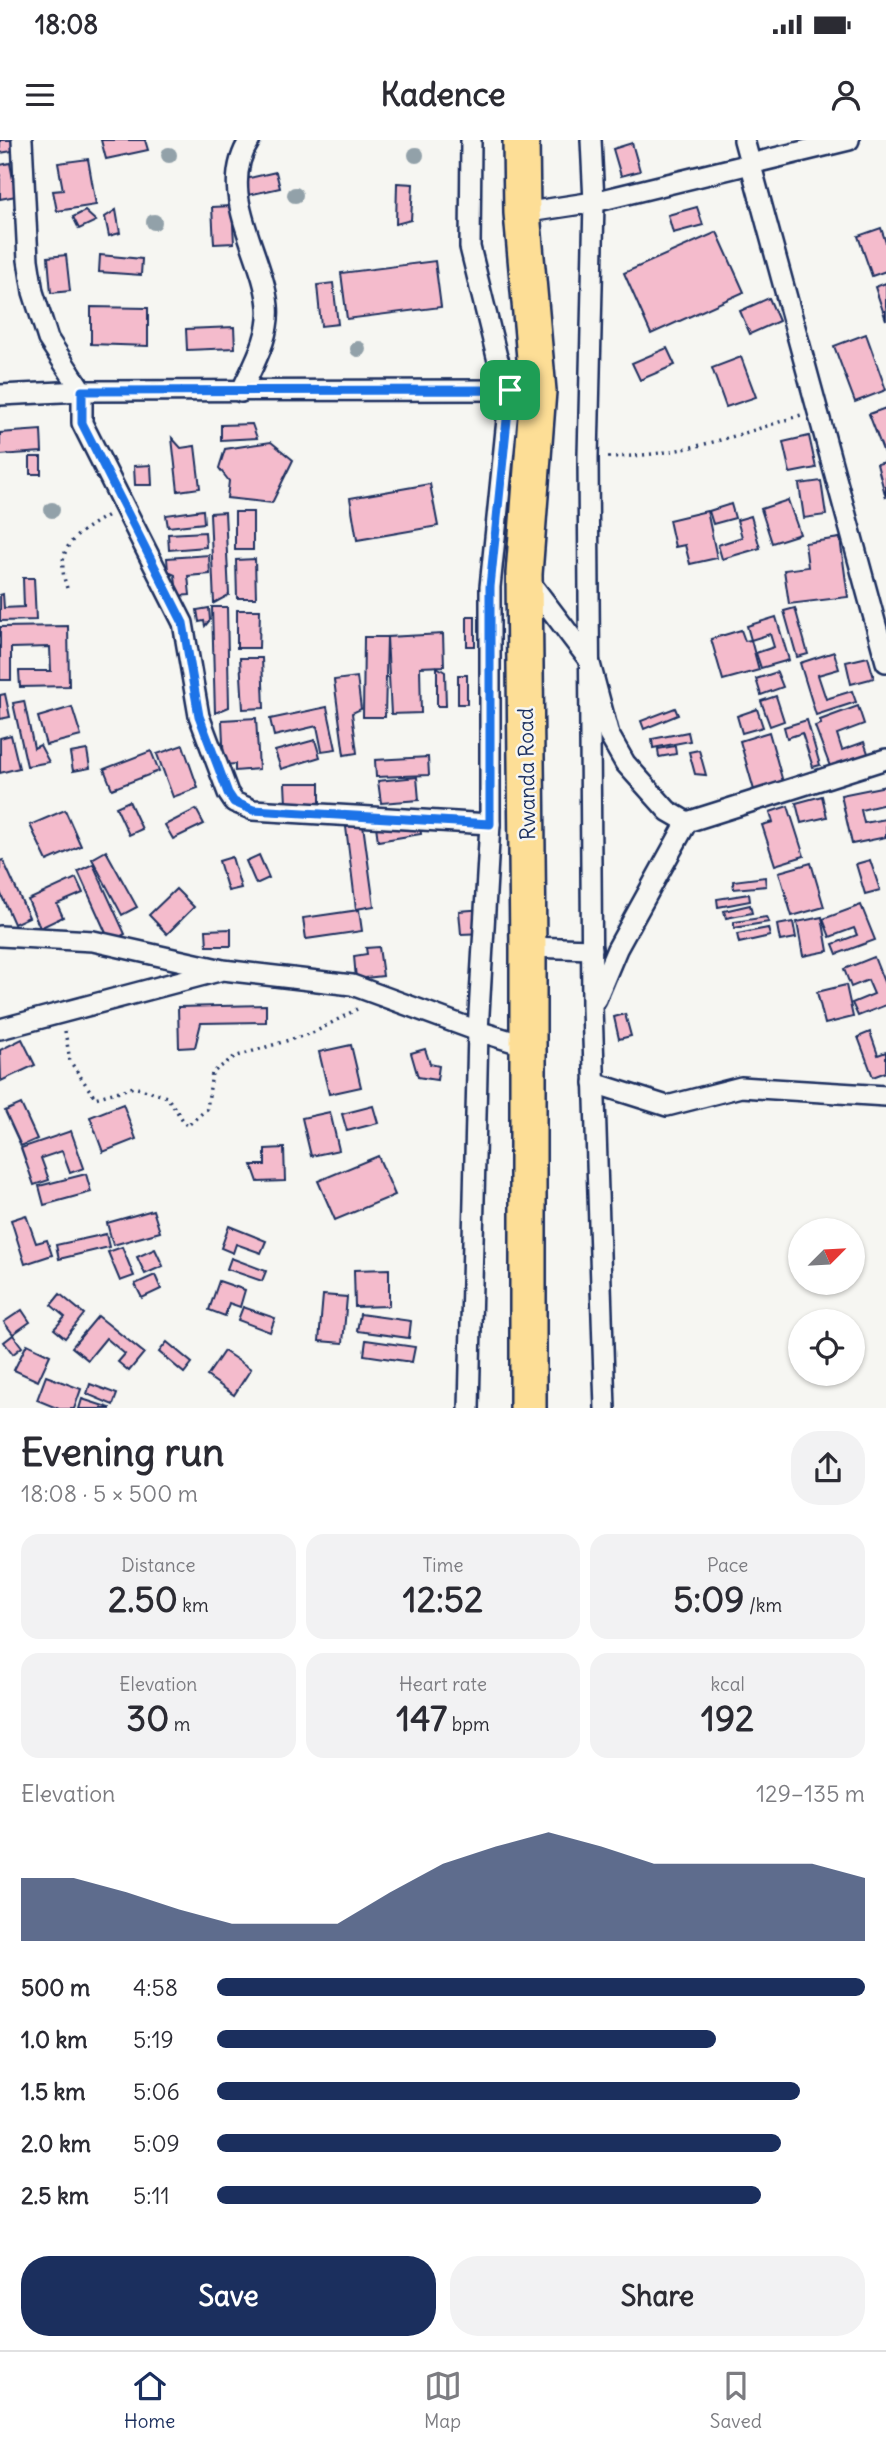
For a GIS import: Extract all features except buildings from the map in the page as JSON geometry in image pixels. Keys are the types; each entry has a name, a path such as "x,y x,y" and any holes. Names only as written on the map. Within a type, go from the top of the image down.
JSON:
{"highway":[{"name":"Rwanda Road","path":"521,140 528,947 528,1408"}],"street":[{"path":"22,140 28,260 33,292 48,339 82,391 82,423 183,623 199,716 228,793 234,802 253,810 490,824"},
{"path":"242,392 265,337 268,310 237,194 240,164 250,140"},
{"path":"469,1408 478,1031 490,824 490,587 524,390 497,357 470,247 471,140"},
{"path":"591,140 594,202 588,457 592,1007 604,1408"},
{"path":"744,140 886,662"},
{"path":"522,213 594,202 751,166 849,140"},
{"path":"0,395 82,391 524,390"},
{"path":"524,574 589,660 609,735 625,763 668,811 687,822"},
{"path":"592,1007 617,949 687,822 886,759"},
{"path":"0,936 93,941 223,970 334,982 527,1046"},
{"path":"528,947 592,949"},
{"path":"0,1030 223,970"},
{"path":"594,1083 667,1106 741,1087 886,1096"}],"path":[{"path":"588,457 658,455 689,450 817,410"},
{"path":"67,588 60,563 65,551 88,526 123,503"},
{"path":"61,1012 70,1061 95,1098 134,1087 167,1097 187,1126 207,1109 212,1073 234,1057 315,1032 381,996"}],"route":[{"path":"510,390 490,587 490,824 253,810 234,802 228,793 199,716 183,623 82,423 82,391 510,390"}]}
